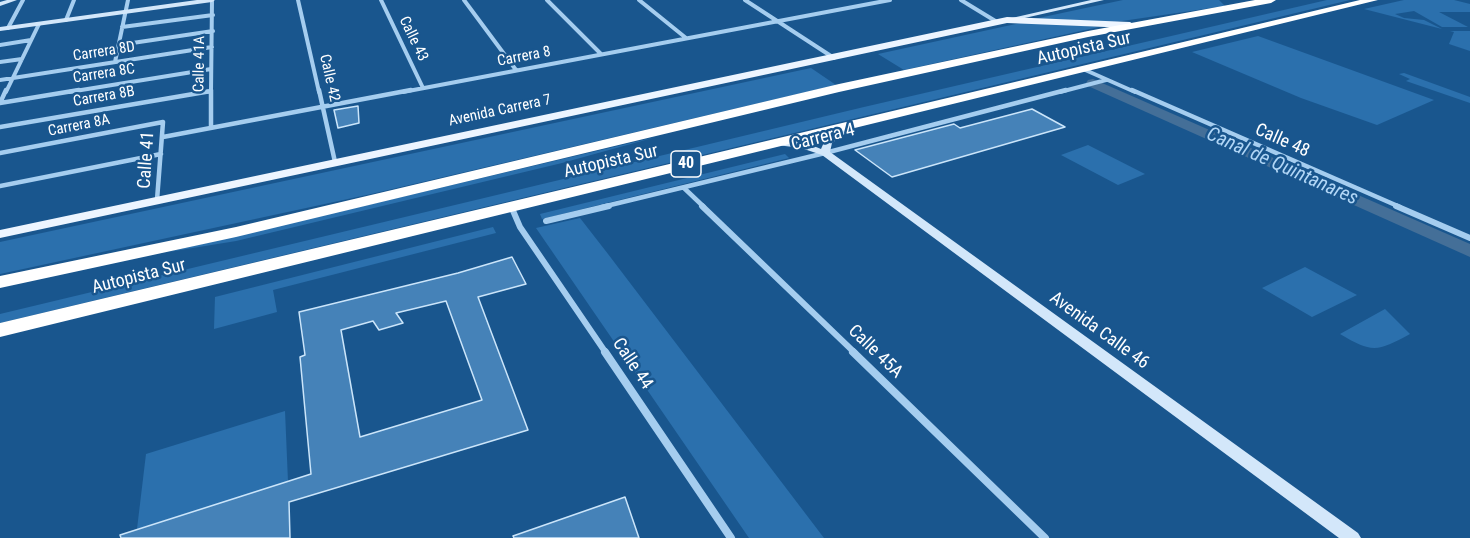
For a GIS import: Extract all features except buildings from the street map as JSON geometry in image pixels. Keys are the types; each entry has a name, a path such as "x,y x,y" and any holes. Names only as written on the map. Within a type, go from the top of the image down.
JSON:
{"highway":[{"name":"Autopista Sur","path":"0,282 236,232 769,104 1130,25 1271,0"},
{"name":"Autopista Sur","path":"0,330 1372,0"}],"main road":[{"path":"0,4 14,0"},
{"path":"4,28 181,2 212,0"},
{"path":"1073,0 1081,4"},
{"name":"Avenida Carrera 7","path":"0,234 1101,0"},
{"name":"Avenida Carrera 7","path":"1002,21 1130,25"},
{"path":"825,153 826,146 831,139 854,123"},
{"name":"Avenida Calle 46","path":"777,142 802,145 825,153 1352,538"}],"street":[{"path":"4,28 23,0"},
{"path":"66,20 74,0"},
{"path":"115,62 128,0"},
{"name":"Calle 41A","path":"211,128 212,0"},
{"name":"Calle 42","path":"298,0 335,162"},
{"name":"Calle 43","path":"381,0 423,88"},
{"path":"464,0 516,70"},
{"path":"547,0 602,54"},
{"path":"639,0 686,38"},
{"path":"745,0 834,58"},
{"name":"Carrera 8","path":"163,137 890,0"},
{"path":"961,0 1002,21"},
{"path":"122,27 213,15"},
{"path":"0,103 39,24"},
{"path":"119,45 213,31"},
{"path":"0,45 31,40"},
{"name":"Carrera 8D","path":"0,80 212,47"},
{"path":"0,62 22,59"},
{"name":"Carrera 8C","path":"0,103 211,69"},
{"name":"Calle 48","path":"1083,69 1470,238"},
{"name":"Carrera 4","path":"546,221 825,153 1106,80"},
{"name":"Carrera 8B","path":"0,127 211,91"},
{"name":"Calle 41","path":"157,200 163,122"},
{"name":"Carrera 8A","path":"0,153 163,122"},
{"path":"0,186 161,154"},
{"name":"Calle 45A","path":"684,188 1045,538"},
{"name":"Calle 44","path":"510,206 520,227 731,538"}],"shaded area":[{"path":"1123,0 1219,0 1225,6 1115,22 1034,19"},
{"path":"1327,0 1350,0 0,323 0,314 864,107"},
{"path":"1404,0 1454,0 1470,4 1470,12 1439,12 1468,27 1442,27 1414,11 1395,14 1404,18 1424,20 1442,29 1364,9"},
{"path":"1025,22 1099,27 904,70 878,54"},
{"path":"1450,31 1470,31 1470,51 1449,44 1454,32"},
{"path":"1258,36 1434,100 1377,125 1301,98 1192,52"},
{"path":"811,68 836,85 371,194 0,274 0,242"},
{"path":"1404,73 1470,97 1470,103 1406,81 1410,79 1399,74"},
{"path":"1098,82 1470,247 1470,254 1089,84"},
{"path":"656,137 562,163 236,241 168,252"},
{"path":"1088,145 1145,174 1118,185 1061,155"},
{"path":"785,154 789,158 542,219 540,214"},
{"path":"580,218 824,538 749,538 536,228"},
{"path":"493,227 496,233 273,290 277,312 214,329 215,297"},
{"path":"1305,267 1357,295 1312,317 1262,288"},
{"path":"1385,309 1410,334 1390,344 1375,348 1360,345 1340,334"},
{"path":"285,411 288,482 137,529 146,454"}],"waterway":[{"name":"Canal de Quintanares","path":"1093,83 1470,251"}]}
